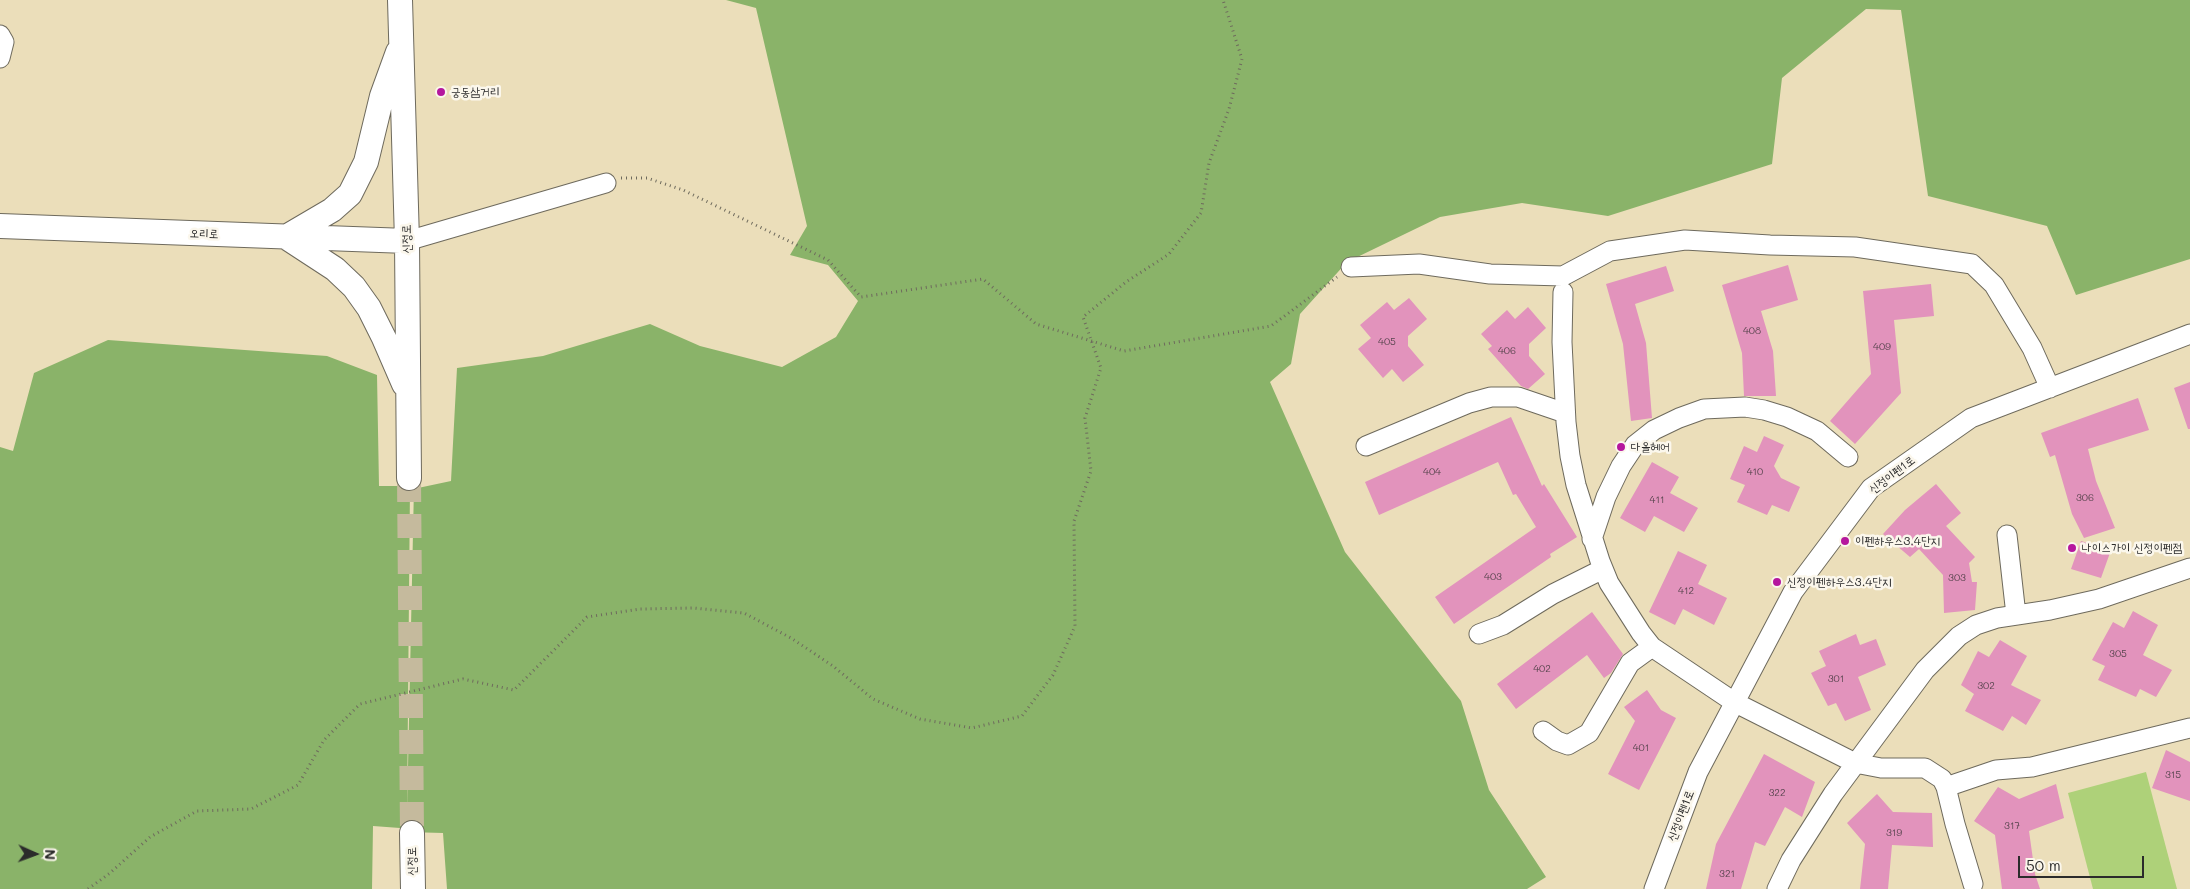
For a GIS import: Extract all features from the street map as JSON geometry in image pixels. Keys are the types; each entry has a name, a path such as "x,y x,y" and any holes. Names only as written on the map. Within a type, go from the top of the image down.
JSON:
{"main road":[{"name":"신정로","path":"400,0 407,241 409,478"},
{"path":"402,42 382,96 366,162 350,194 332,210 286,237 336,269 354,287 369,308 409,395"},
{"name":"오리로","path":"0,226 407,241"},
{"name":"신정로","path":"412,833 413,889"}],"street":[{"path":"0,35 4,42 0,58"},
{"path":"407,241 606,183"},
{"path":"1351,267 1419,264 1490,274 1563,276 1610,251 1685,240 1855,247 1972,264 1994,284 2032,348 2050,388"},
{"path":"1563,292 1562,351 1565,413 1570,456 1592,539 1603,569 1623,606 1652,647 1734,702 1855,763 1881,768 1925,768 1942,779 1946,787 1973,884"},
{"name":"신정이펜1로","path":"1654,889 1698,772 1792,592 1871,488 1971,418 2190,334"},
{"path":"1366,446 1469,402 1491,397 1518,397 1565,413"},
{"path":"1592,539 1606,497 1621,466 1635,445 1654,430 1704,409 1745,408 1764,410 1787,417 1817,431 1848,457"},
{"path":"2008,536 2016,615"},
{"path":"1777,889 1791,860 1855,763 1925,670 1959,636 1976,625 2016,615 2050,610 2099,599 2190,568"},
{"path":"1479,634 1504,625 1553,594 1603,569"},
{"path":"1543,731 1557,741 1568,745 1584,737 1589,733 1630,663 1652,647"},
{"path":"1946,787 1996,770 2032,767 2190,728"}],"path":[{"path":"88,889 110,873 150,837 197,811 251,809 298,786 324,740 360,704 463,679 514,690 586,616 649,609 693,608 744,613 791,638 833,666 873,700 920,720 972,728 1022,716 1053,675 1075,626 1074,520 1091,470 1085,418 1101,368 1083,317 1126,282 1169,254 1201,214 1209,163 1229,109 1242,59 1223,0"},
{"path":"606,183 621,178 647,178 691,194 828,260 861,297 983,279 1036,324 1124,351 1271,326 1351,267"}],"green space":[{"path":"726,0 2190,0 2190,259 2076,295 2047,226 1928,196 1901,10 1866,9 1782,78 1772,164 1608,216 1522,203 1440,217 1347,262 1300,314 1291,364 1270,382 1345,552 1461,701 1489,790 1546,877 1527,889 447,889 443,833 407,832 400,828 373,826 372,889 0,889 0,447 13,451 34,373 108,340 327,356 377,375 379,486 410,486 407,814 414,486 418,488 451,481 457,368 543,356 650,324 700,346 782,367 836,337 858,301 828,265 790,255 807,226 756,8"},
{"path":"2146,772 2177,889 2093,889 2068,793"}],"building":[{"path":"1788,265 1798,300 1761,311 1773,351 1776,396 1744,396 1742,353 1722,285"},
{"path":"1666,266 1674,291 1635,304 1646,343 1652,418 1631,421 1623,344 1606,284"},
{"path":"1931,284 1934,316 1894,320 1901,393 1855,444 1830,421 1871,374 1863,291"},
{"path":"1409,298 1427,319 1408,336 1408,346 1424,365 1403,382 1392,369 1383,378 1358,349 1371,338 1360,325 1387,302 1394,310"},
{"path":"1528,307 1546,328 1529,344 1529,356 1545,374 1528,389 1521,386 1488,349 1492,346 1481,334 1507,310 1515,319"},
{"path":"2190,382 2190,429 2188,429 2174,388"},
{"path":"2138,398 2149,430 2088,449 2096,481 2115,528 2084,538 2072,514 2055,455 2050,457 2041,433"},
{"path":"1511,417 1542,486 1544,484 1577,537 1550,554 1551,557 1454,624 1435,597 1536,527 1516,494 1513,495 1498,462 1379,515 1365,482"},
{"path":"1764,436 1784,445 1774,466 1781,478 1800,487 1789,512 1772,505 1767,515 1737,502 1745,485 1730,479 1744,446 1757,452"},
{"path":"1652,462 1679,477 1670,493 1698,508 1684,532 1654,516 1645,532 1620,518"},
{"path":"1936,484 1961,513 1946,526 1975,557 1969,563 1972,582 1977,582 1975,610 1944,613 1943,575 1919,549 1910,557 1883,534 1905,510"},
{"path":"2081,541 2111,550 2101,578 2071,569"},
{"path":"1678,551 1707,565 1698,584 1727,598 1714,625 1683,609 1675,625 1649,612"},
{"path":"2133,611 2158,625 2143,655 2172,670 2156,697 2140,689 2136,697 2098,680 2105,666 2092,660 2113,622 2124,628"},
{"path":"1592,612 1623,654 1611,673 1604,678 1587,655 1516,709 1497,684"},
{"path":"1856,634 1860,645 1876,639 1886,665 1858,677 1871,710 1845,721 1836,703 1828,706 1811,673 1826,666 1819,651"},
{"path":"2000,640 2027,656 2011,685 2041,700 2026,725 2012,716 2003,731 1965,711 1974,694 1961,685 1978,651 1989,657"},
{"path":"1647,690 1661,710 1676,718 1639,790 1608,774 1635,721 1624,707"},
{"path":"2166,750 2190,762 2190,801 2152,788"},
{"path":"1764,754 1815,782 1802,817 1785,807 1765,846 1755,842 1741,889 1706,889 1716,844"},
{"path":"2056,784 2064,818 2029,831 2035,874 2040,889 2002,889 1995,835 1974,821 1998,787 2019,799"},
{"path":"1877,794 1893,812 1932,813 1933,847 1892,845 1888,889 1860,889 1865,844 1847,823"}],"tunnel":[{"path":"409,478 412,833"}],"place":[{"name":"궁동삼거리","path":"441,92"},
{"name":"다올헤어","path":"1621,447"},
{"name":"이펜하우스3.4단지","path":"1845,541"},
{"name":"나이스가이 신정이펜점","path":"2072,548"},
{"name":"신정이펜하우스3.4단지","path":"1777,582"}]}
